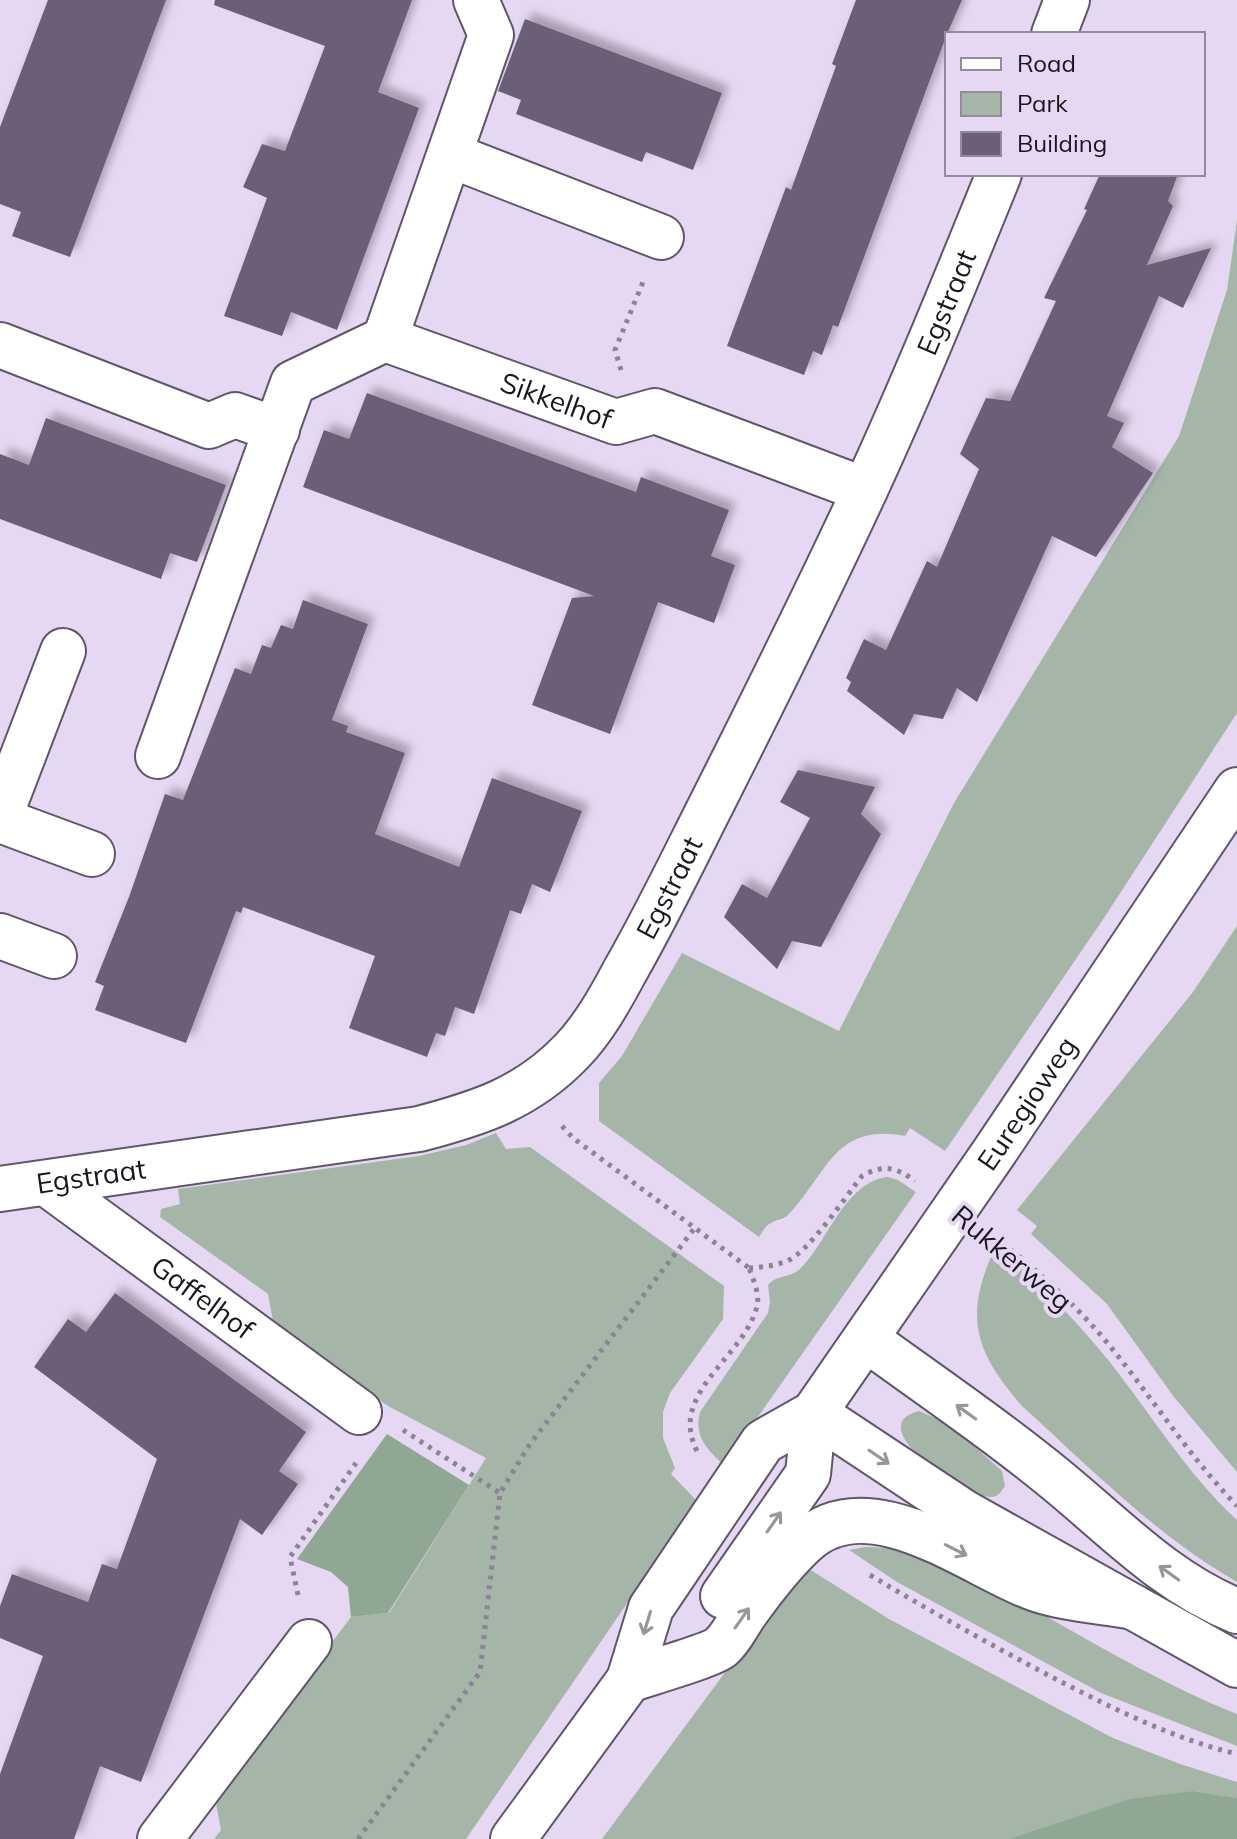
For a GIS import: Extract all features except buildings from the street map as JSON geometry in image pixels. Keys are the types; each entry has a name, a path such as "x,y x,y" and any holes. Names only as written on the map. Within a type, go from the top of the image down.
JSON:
{"street":[{"path":"158,756 293,383 385,339 491,35 476,0"},
{"path":"1055,32 1067,0"},
{"path":"450,155 661,237"},
{"name":"Egstraat","path":"0,1189 419,1129 475,1114 529,1089 572,1051 611,997 759,710 865,490 998,176"},
{"name":"Sikkelhof","path":"385,339 616,422 655,411 865,490"},
{"path":"0,345 209,426 235,415 277,430"},
{"path":"63,651 0,818 92,854"},
{"name":"Euregioweg","path":"513,1839 629,1680 697,1633 808,1474 814,1413 956,1209 1237,790"},
{"path":"0,936 54,956"},
{"name":"Gaffelhof","path":"46,1183 373,1416"},
{"path":"866,1339 1042,1468 1131,1545 1176,1579 1237,1611"},
{"path":"814,1413 965,1513 1237,1665"},
{"path":"629,1680 720,1648 788,1558 822,1530 849,1522 877,1523 925,1535 1033,1588 1133,1607"},
{"path":"160,1839 309,1642"}],"path":[{"path":"635,418 615,350 661,237"},
{"path":"358,1839 480,1672 500,1493 530,1444 694,1229 573,1138 529,1089"},
{"name":"Rukkerweg","path":"694,1229 749,1268 774,1265 790,1260 803,1250 862,1176 875,1168 892,1167 901,1171 1020,1256 1099,1333 1172,1430 1237,1506"},
{"path":"309,1642 290,1557 373,1416 500,1493"}],"green space":[{"path":"1237,220 1237,713 1106,915 945,1151 910,1128 905,1136 881,1134 862,1137 834,1155 788,1215 769,1224 759,1237 599,1121 599,1083 622,1056 682,953 839,1031 954,803 1179,436 1227,290"},
{"path":"1237,926 1237,1472 1174,1397 1107,1304 1031,1234 1037,1226 1017,1210 1193,992"},
{"path":"496,1133 506,1149 530,1147 724,1286 723,1319 670,1393 663,1412 663,1438 675,1468 671,1474 697,1501 466,1839 214,1839 221,1830 215,1798 351,1617 389,1613 486,1458 388,1406 274,1327 268,1294 160,1217 161,1209 180,1204 178,1189 419,1156 466,1145"},
{"path":"888,1177 916,1192 724,1465 703,1442 699,1428 700,1412 768,1313 768,1285 800,1269 838,1214 860,1189"},
{"path":"996,1246 1083,1330 1186,1463 1237,1520 1237,1582 1179,1544 1125,1500 1022,1406 993,1368 984,1349 977,1312 979,1292"},
{"path":"919,1411 949,1424 1002,1471 1005,1486 1000,1493 991,1497 961,1487 942,1475 909,1445 901,1431 904,1419"},
{"path":"387,1434 469,1485 388,1613 351,1617 348,1587 331,1572 297,1559"},
{"path":"865,1547 912,1553 956,1569 1162,1680 1237,1714 1237,1746 1101,1693 897,1582 849,1550"},
{"path":"809,1569 889,1619 1113,1738 1237,1782 1237,1798 1193,1791 1009,1839 602,1839 785,1591"},
{"path":"1193,1791 1237,1798 1237,1839 1009,1839 1130,1799"}]}
